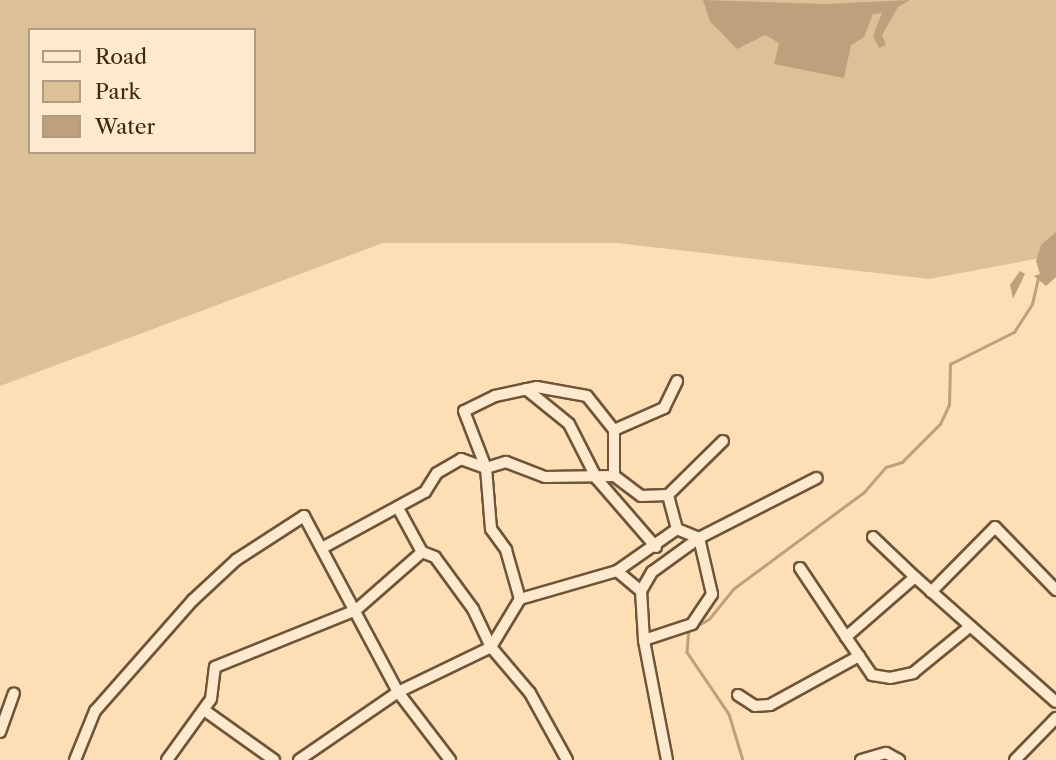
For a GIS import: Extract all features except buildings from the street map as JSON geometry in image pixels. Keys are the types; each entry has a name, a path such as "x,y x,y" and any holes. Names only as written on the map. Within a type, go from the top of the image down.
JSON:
{"street":[{"path":"614,430 664,408 677,381"},
{"path":"526,389 569,424 597,479 656,547"},
{"path":"520,599 506,550 491,529 486,468 464,417 466,407 526,389 587,396 614,430 614,476"},
{"path":"324,547 425,492 454,459 486,468 514,463 545,477 597,479 614,476 641,496 668,495 723,441"},
{"path":"667,760 644,640 641,590 652,572 699,538 817,478"},
{"path":"668,495 677,529"},
{"path":"398,508 422,552 435,557 465,598 491,647 530,693 567,760"},
{"path":"75,760 95,711 236,560 294,517 310,522 397,692 450,760"},
{"path":"930,593 995,527 1056,590"},
{"path":"677,529 699,538"},
{"path":"299,760 397,692 491,647 520,599 617,571 656,547 677,529"},
{"path":"873,537 968,628 1056,702"},
{"path":"644,640 683,629 709,606 699,538"},
{"path":"167,760 204,710 215,667 356,610 422,552"},
{"path":"800,568 872,675 906,677 968,628"},
{"path":"617,571 641,590"},
{"path":"846,638 915,578"},
{"path":"738,695 755,706 770,705 859,656"},
{"path":"0,732 14,693"},
{"path":"204,710 274,760"},
{"path":"1015,760 1056,718"},
{"path":"861,760 886,753 899,760"}],"green space":[{"path":"0,0 1056,0 1056,255 929,279 617,243 383,243 0,386"}],"water":[{"path":"703,0 825,4 910,0 898,7 882,35 886,45 879,48 873,36 882,13 873,14 864,37 851,45 844,78 774,64 779,43 765,35 737,49 710,21"},
{"path":"1056,232 1056,277 1046,286 1034,276 1040,274 1036,261 1041,245"},
{"path":"1020,271 1025,274 1013,299 1010,285"}],"waterway":[{"path":"695,627 709,619 733,589 864,492 886,467 902,462 940,424 949,405 950,364 1014,332 1032,304 1038,278"},
{"path":"689,629 687,652 729,714 743,760"}]}
